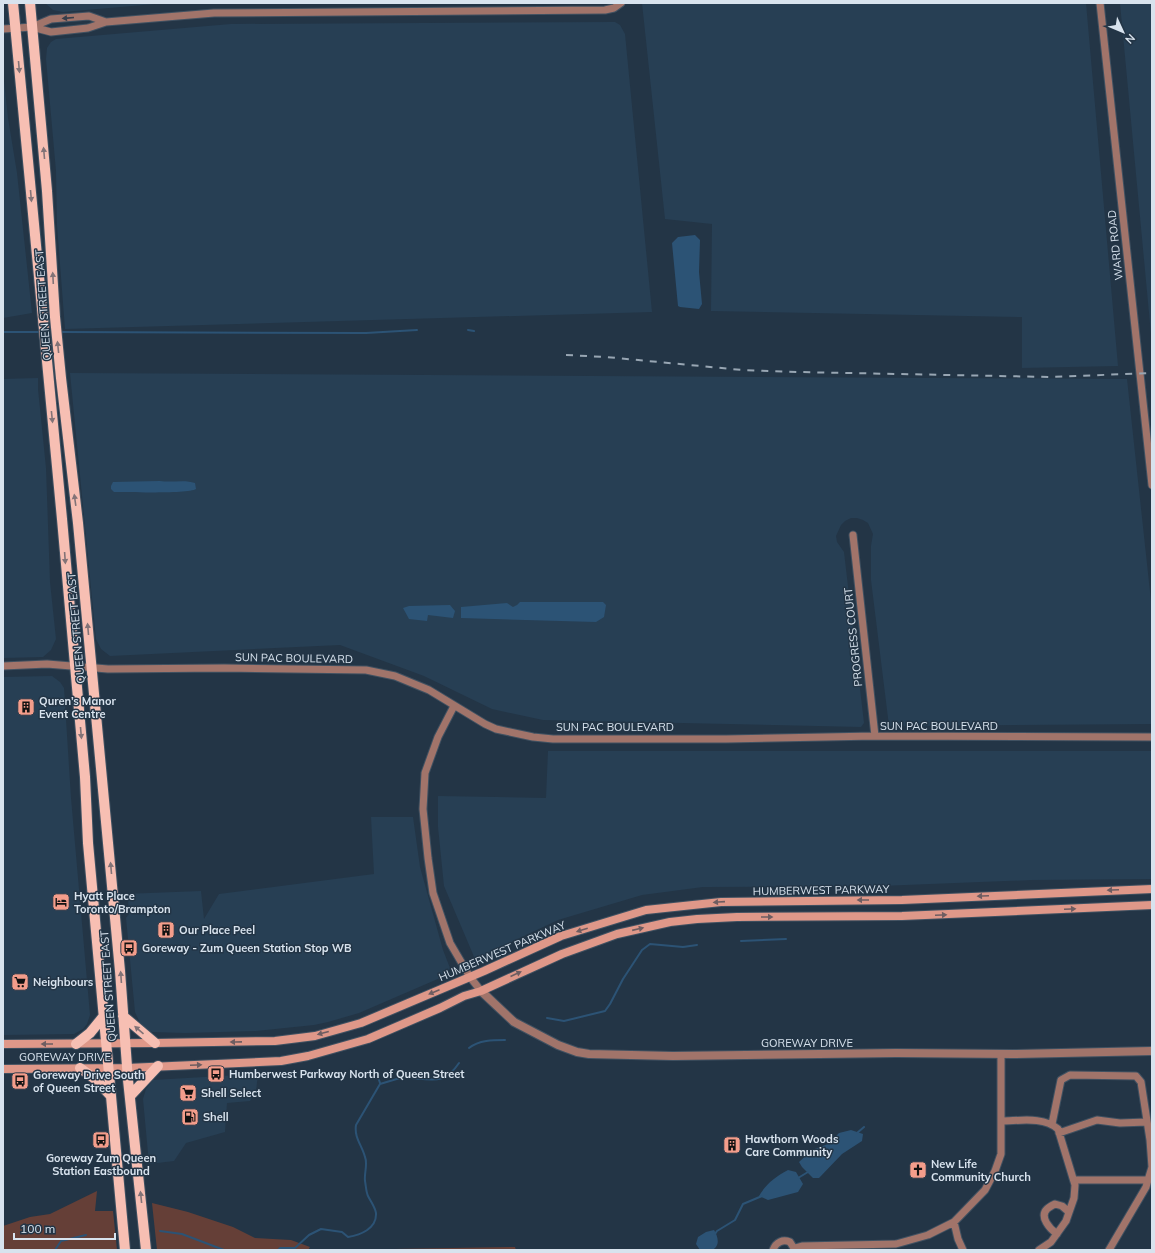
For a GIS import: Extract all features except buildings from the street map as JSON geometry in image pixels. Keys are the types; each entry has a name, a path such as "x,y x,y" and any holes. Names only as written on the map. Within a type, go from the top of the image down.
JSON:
{"main road":[{"name":"QUEEN STREET EAST","path":"12,3 62,519 85,777 88,843 125,1250"},
{"name":"QUEEN STREET EAST","path":"30,3 47,191 55,317 78,523 120,971 127,1068 146,1250"},
{"name":"HUMBERWEST PARKWAY","path":"106,1044 275,1041 315,1036 361,1024 561,936 646,910 721,902 902,900 1152,889"},
{"path":"127,1068 281,1061 308,1056 368,1039 464,996 481,991 562,954 589,944 617,934 670,922 737,917 902,916 1152,905"},
{"path":"123,1016 155,1043"},
{"path":"76,1044 104,1017"},
{"name":"GOREWAY DRIVE","path":"3,1044 106,1044"},
{"path":"130,1096 158,1066"},
{"path":"80,1068 95,1079 111,1096"},
{"name":"GOREWAY DRIVE","path":"3,1069 127,1068"}],"street":[{"path":"3,29 32,27 51,32 88,28 106,22 214,13 605,10 614,8 621,3"},
{"name":"WARD ROAD","path":"1100,3 1152,485"},
{"path":"32,27 51,19 89,16 106,22"},
{"name":"PROGRESS COURT","path":"853,535 875,736"},
{"name":"SUN PAC BOULEVARD","path":"3,666 47,664 92,668 366,670 395,676 429,690 454,706 496,729 540,738 726,739 875,736 1152,738"},
{"path":"454,706 438,737 425,773 423,809 433,893 450,943 470,977 481,991"},
{"name":"GOREWAY DRIVE","path":"481,991 514,1022 558,1045 577,1052 589,1054 674,1056 1152,1052"},
{"path":"773,1250 776,1244 783,1241 790,1242 795,1249 802,1246 896,1244 928,1235 954,1222 984,1190 995,1171 1000,1154 1001,1054"},
{"path":"1052,1124 1061,1080 1070,1075 1136,1076 1141,1082 1150,1140 1152,1167 1146,1187 1109,1250"},
{"path":"1059,1133 1097,1120 1120,1123 1147,1122"},
{"path":"1001,1121 1039,1121 1052,1124 1058,1129 1074,1180 1074,1198 1066,1221 1051,1242 1039,1250"},
{"path":"1074,1180 1148,1180"},
{"path":"1057,1234 1045,1220 1044,1214 1047,1208 1055,1204 1062,1206 1069,1212"},
{"path":"954,1222 958,1239 963,1250"}],"shaded area":[{"path":"45,3 401,3 155,4 63,12 53,10"},
{"path":"642,3 1086,3 1118,366 1022,368 1022,317 711,311 712,224 665,219"},
{"path":"1120,3 1152,3 1152,345"},
{"path":"615,22 620,25 625,34 652,312 65,329 57,225 56,171 46,59 47,48 51,42 56,39 231,24"},
{"path":"3,72 8,118 17,173 32,313 3,318"},
{"path":"695,235 700,240 699,272 702,304 699,309 678,306 672,243 678,237"},
{"path":"70,373 1127,379 1152,610 1152,724 889,726 871,580 871,546 873,534 868,523 857,518 851,518 845,521 841,525 836,536 837,542 844,552 864,723 861,727 543,720 492,709 424,676 340,645 110,656 101,649 96,639"},
{"path":"38,378 46,468 50,582 56,639 51,650 43,657 3,658 3,379"},
{"path":"113,482 191,482 195,483 196,489 182,492 114,492 111,489"},
{"path":"520,602 603,602 606,605 604,617 596,622 461,618 461,607 507,603 513,607"},
{"path":"450,605 455,611 453,618 428,615 427,621 409,619 403,608 409,606"},
{"path":"52,676 60,682 64,688 71,798 90,1015 87,1024 83,1029 74,1034 3,1035 3,677"},
{"path":"548,751 1152,751 1152,879 1032,880 880,886 703,887 642,895 558,920 475,959 444,886 438,827 438,796 546,798"},
{"path":"371,817 413,817 420,867 443,950 450,968 447,975 359,1013 314,1025 256,1031 185,1033 152,1032 140,1023 135,1012 126,918 129,914 128,900 124,894 201,891 204,919 219,894 374,874"},
{"path":"258,1074 256,1091 250,1101 227,1103 225,1132 186,1143 174,1161 149,1164 143,1099 146,1089 153,1080"},
{"path":"851,1130 863,1134 862,1141 842,1154 819,1178 813,1178 802,1167 799,1162 812,1150 828,1144 839,1133"},
{"path":"788,1170 796,1172 803,1184 798,1192 768,1200 759,1196 771,1181"},
{"path":"97,1191 95,1211 113,1211 117,1250 3,1250 3,1226 30,1217 50,1214"},
{"path":"152,1203 188,1212 233,1227 255,1238 291,1240 310,1247 308,1250 157,1250"},
{"path":"714,1230 718,1241 714,1249 700,1250 696,1244 698,1237 706,1232"},
{"path":"515,1247 516,1250 380,1250 393,1249"}],"waterway":[{"path":"60,332 366,333 417,330"},
{"path":"468,330 474,331"},
{"path":"3,332 42,332"},
{"path":"741,941 786,939"},
{"path":"547,1018 564,1021 605,1011 623,979 642,950 650,944 683,947 697,945"},
{"path":"469,1048 477,1043 491,1040 505,1040"},
{"path":"412,1078 433,1080 444,1078 454,1070 459,1063"},
{"path":"378,1077 380,1083"},
{"path":"278,1250 280,1248 295,1248 309,1235 321,1229 342,1232 348,1237 362,1233 374,1223 376,1213 367,1193 365,1178 366,1160 357,1138 356,1125 380,1084 400,1078"},
{"path":"857,1133 864,1127"},
{"path":"798,1178 808,1172"},
{"path":"715,1234 717,1231 735,1220 743,1204 762,1196"},
{"path":"160,1231 182,1234 224,1250"},
{"path":"55,1250 61,1241 86,1235"}],"railway":[{"path":"566,355 606,357 742,370 798,372 1050,377 1152,373"}],"place":[{"name":"Quren’s Manor Event Centre","path":"26,707"},
{"name":"Hyatt Place Toronto/Brampton","path":"61,902"},
{"name":"Our Place Peel","path":"166,930"},
{"name":"Goreway - Zum Queen Station Stop WB","path":"129,948"},
{"name":"Neighbours","path":"20,982"},
{"name":"Humberwest Parkway North of Queen Street","path":"216,1074"},
{"name":"Goreway Drive South of Queen Street","path":"20,1081"},
{"name":"Shell Select","path":"188,1093"},
{"name":"Shell","path":"190,1117"},
{"name":"Goreway Zum Queen Station Eastbound","path":"101,1140"},
{"name":"Hawthorn Woods Care Community","path":"732,1145"},
{"name":"New Life Community Church","path":"918,1170"}]}
